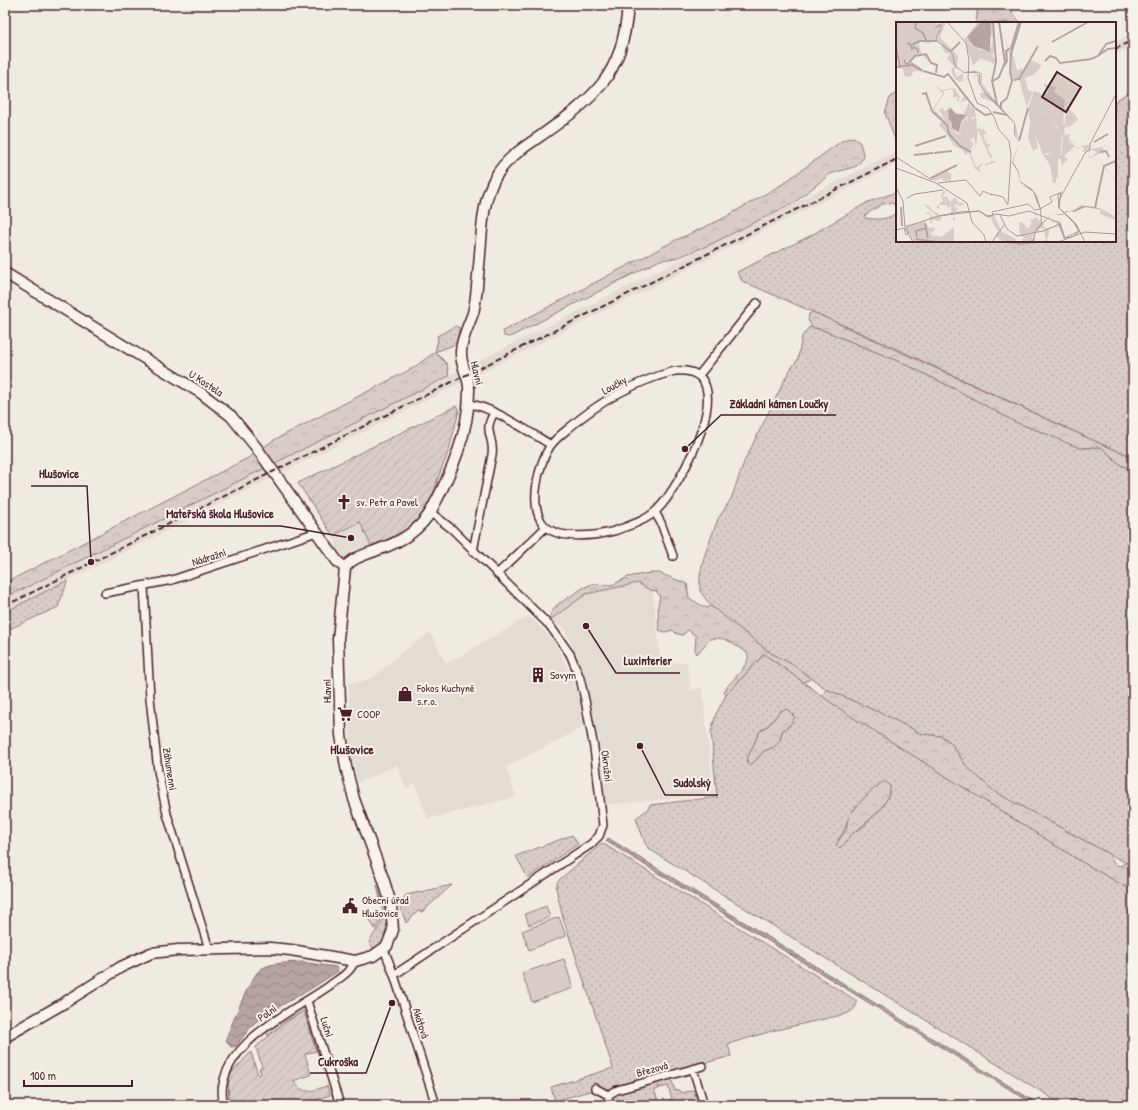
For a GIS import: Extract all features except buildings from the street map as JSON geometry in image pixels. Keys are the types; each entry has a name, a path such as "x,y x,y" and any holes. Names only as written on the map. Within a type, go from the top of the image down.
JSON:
{"street":[{"name":"Hlavní","path":"384,949 390,941 393,930 391,904 354,800 346,767 340,721 338,639 344,568 355,559 408,536 430,512 456,455 469,404 470,386 462,362 461,352 473,311 486,205 496,176 512,156 576,111 600,87 612,69 621,49 628,5"},
{"name":"U Kostela","path":"5,273 216,404 230,416 264,456 337,561 344,568"},
{"path":"497,574 546,527 569,535 594,535 627,526 655,512 664,502 681,475 705,418 708,389 705,382 699,375 757,303"},
{"name":"Loučky","path":"546,527 538,508 536,483 541,464 551,445 583,417 628,388 675,371 687,371 699,375"},
{"path":"469,404 477,405 494,413 551,445"},
{"path":"473,551 493,447 487,428 494,413"},
{"name":"Okružní","path":"394,975 591,844 598,838 602,830 603,821 594,748 584,694 575,667 566,648 554,631 497,574 444,522 430,512"},
{"path":"655,512 661,523 673,556"},
{"name":"Nádražní","path":"105,593 144,586 191,574 317,532"},
{"name":"Záhumenní","path":"144,586 150,698 158,770 170,825 209,949"},
{"path":"5,1037 138,958 163,951 194,949 285,949 355,961 368,958 384,949"},
{"name":"Akátová","path":"384,949 394,975 436,1105"},
{"name":"Polní","path":"223,1105 223,1082 225,1074 235,1058 265,1026 307,1001 345,974 355,961"},
{"name":"Luční","path":"307,1001 340,1105"},
{"name":"Březová","path":"608,1095 614,1091 703,1066"},
{"path":"693,1069 704,1105"},
{"path":"595,1088 608,1095 609,1105"}],"shaded area":[{"path":"1133,33 1133,46 1116,54 1116,42"},
{"path":"896,152 896,165 5,612 5,598"},
{"path":"360,522 371,546 341,559 333,536"},
{"path":"638,583 653,592 661,664 687,662 691,690 702,688 714,794 606,805 601,754 586,678 565,629 550,620 586,594"},
{"path":"529,616 551,638 560,652 584,711 584,727 506,767 516,797 428,819 415,784 406,789 397,765 358,783 350,749 349,683 373,678 396,657 430,632 446,664"}],"green space":[{"path":"978,5 1011,5 1012,13 1020,22 976,22"},
{"path":"1133,90 1133,457 1099,443 886,344 742,281 737,272 808,237 868,202 896,192 896,208 893,203 882,204 864,216 865,218 869,219 882,219 890,217 896,213 896,242 1116,242 1116,100"},
{"path":"896,93 896,140 885,113 890,98"},
{"path":"854,137 860,143 864,157 857,166 830,174 795,202 707,246 676,258 660,260 510,337 504,336 503,331 674,241 722,219 781,185 843,140"},
{"path":"813,312 1099,443 1133,457 1133,470 1121,465 1101,447 1079,448 1015,422 959,391 905,364 823,330 812,327 808,320 809,314"},
{"path":"456,326 460,328 456,344 435,352 438,340 437,336"},
{"path":"809,327 823,330 905,364 959,391 1015,422 1084,448 1101,447 1121,465 1133,470 1133,861 1126,863 995,792 967,767 950,742 941,736 922,734 887,716 826,689 795,666 771,653 721,615 711,606 700,591 700,575 704,557 718,519 731,499 744,462 788,373 798,359 802,336"},
{"path":"435,352 447,364 449,376 5,598 5,583 248,458 274,440 413,368"},
{"path":"456,406 459,411 449,450 436,483 438,482 426,507 414,523 406,530 371,546 360,522 333,536 298,483"},
{"path":"649,573 659,573 687,584 689,598 706,608 711,606 771,653 795,666 810,678 809,680 803,682 764,654 726,695 724,692 726,688 747,662 747,653 727,640 717,638 710,639 697,654 695,649 696,636 688,630 683,635 677,634 673,630 665,632 659,630 658,606 660,596 656,591 650,590 638,583 586,594 550,620 551,613 557,605 583,588 592,584 612,585 628,577"},
{"path":"68,580 58,607 5,631 5,612"},
{"path":"764,654 849,715 1082,862 1133,891 1133,1105 1063,1105 649,849 645,843 636,818 647,810 650,805 717,797 711,732 716,714 726,695","holes":["780,711 790,725 782,731 780,740 774,747 764,751 752,764 746,761 760,731 770,724","879,784 887,798 884,805 864,826 851,834 840,848 838,840 854,809"]},
{"path":"826,689 887,716 922,734 941,736 950,742 967,767 995,792 1109,854 1114,864 1120,866 1133,861 1133,891 1082,862 849,715 822,696"},
{"path":"787,709 795,717 790,725 782,731 780,740 774,747 764,751 752,764 747,764 747,759 760,731 770,724 780,711"},
{"path":"885,781 890,786 889,793 882,807 871,819 851,835 841,847 838,848 836,846 846,830 848,819 852,813 870,792"},
{"path":"572,835 578,844 528,878 516,856"},
{"path":"602,843 857,1001 856,1006 846,1014 772,1031 728,1044 731,1056 611,1089 604,1089 599,1086 591,1089 593,1090 555,1101 551,1087 613,1068 563,918 556,888 558,881"},
{"path":"377,885 386,912 375,929 369,918 383,912"},
{"path":"452,885 422,912 418,911 406,923 400,906 406,905 404,897 406,895"},
{"path":"384,892 389,915 388,931 381,944 375,949 369,942 387,914 382,893"},
{"path":"546,906 550,917 529,925 525,914"},
{"path":"559,917 566,936 529,950 522,931"},
{"path":"564,959 573,988 532,1002 522,973"},
{"path":"300,1008 304,1008 306,1010 322,1062 321,1064 304,1011 285,1022 268,1036 266,1029"},
{"path":"304,1011 316,1051 305,1054 311,1075 293,1081 301,1089 308,1091 327,1086 330,1095 315,1100 316,1105 229,1105 228,1077 251,1052 258,1075 261,1074 259,1068 262,1067 256,1047 285,1022"},
{"path":"671,1078 675,1091 679,1090 680,1093 694,1090 699,1105 613,1105 611,1099 614,1094","holes":["658,1085 660,1088 668,1086 672,1099 659,1103 654,1090 659,1089"]}],"water":[{"path":"608,838 1040,1105 1035,1105 606,841"},
{"path":"301,962 336,967 338,971 312,988 268,1013 253,1024 236,1046 231,1047 226,1038 242,1000 257,973 261,969 270,965"}],"railway":[{"path":"1116,48 1133,40"},
{"path":"5,606 896,160"}],"place":[{"name":"Základní kámen Loučky","path":"685,449"},
{"name":"sv. Petr a Pavel","path":"344,502"},
{"name":"Mateřská škola Hlušovice","path":"351,538"},
{"name":"Hlušovice","path":"91,562"},
{"name":"Luxinterier","path":"586,626"},
{"name":"Sovym","path":"538,675"},
{"name":"Fokos Kuchyně s.r.o.","path":"405,694"},
{"name":"COOP","path":"345,714"},
{"name":"Sudolský","path":"640,746"},
{"name":"Obecní úřad Hlušovice","path":"350,906"},
{"name":"Cukroška","path":"392,1003"}],"district":[{"name":"Hlušovice","path":"352,749"}]}
